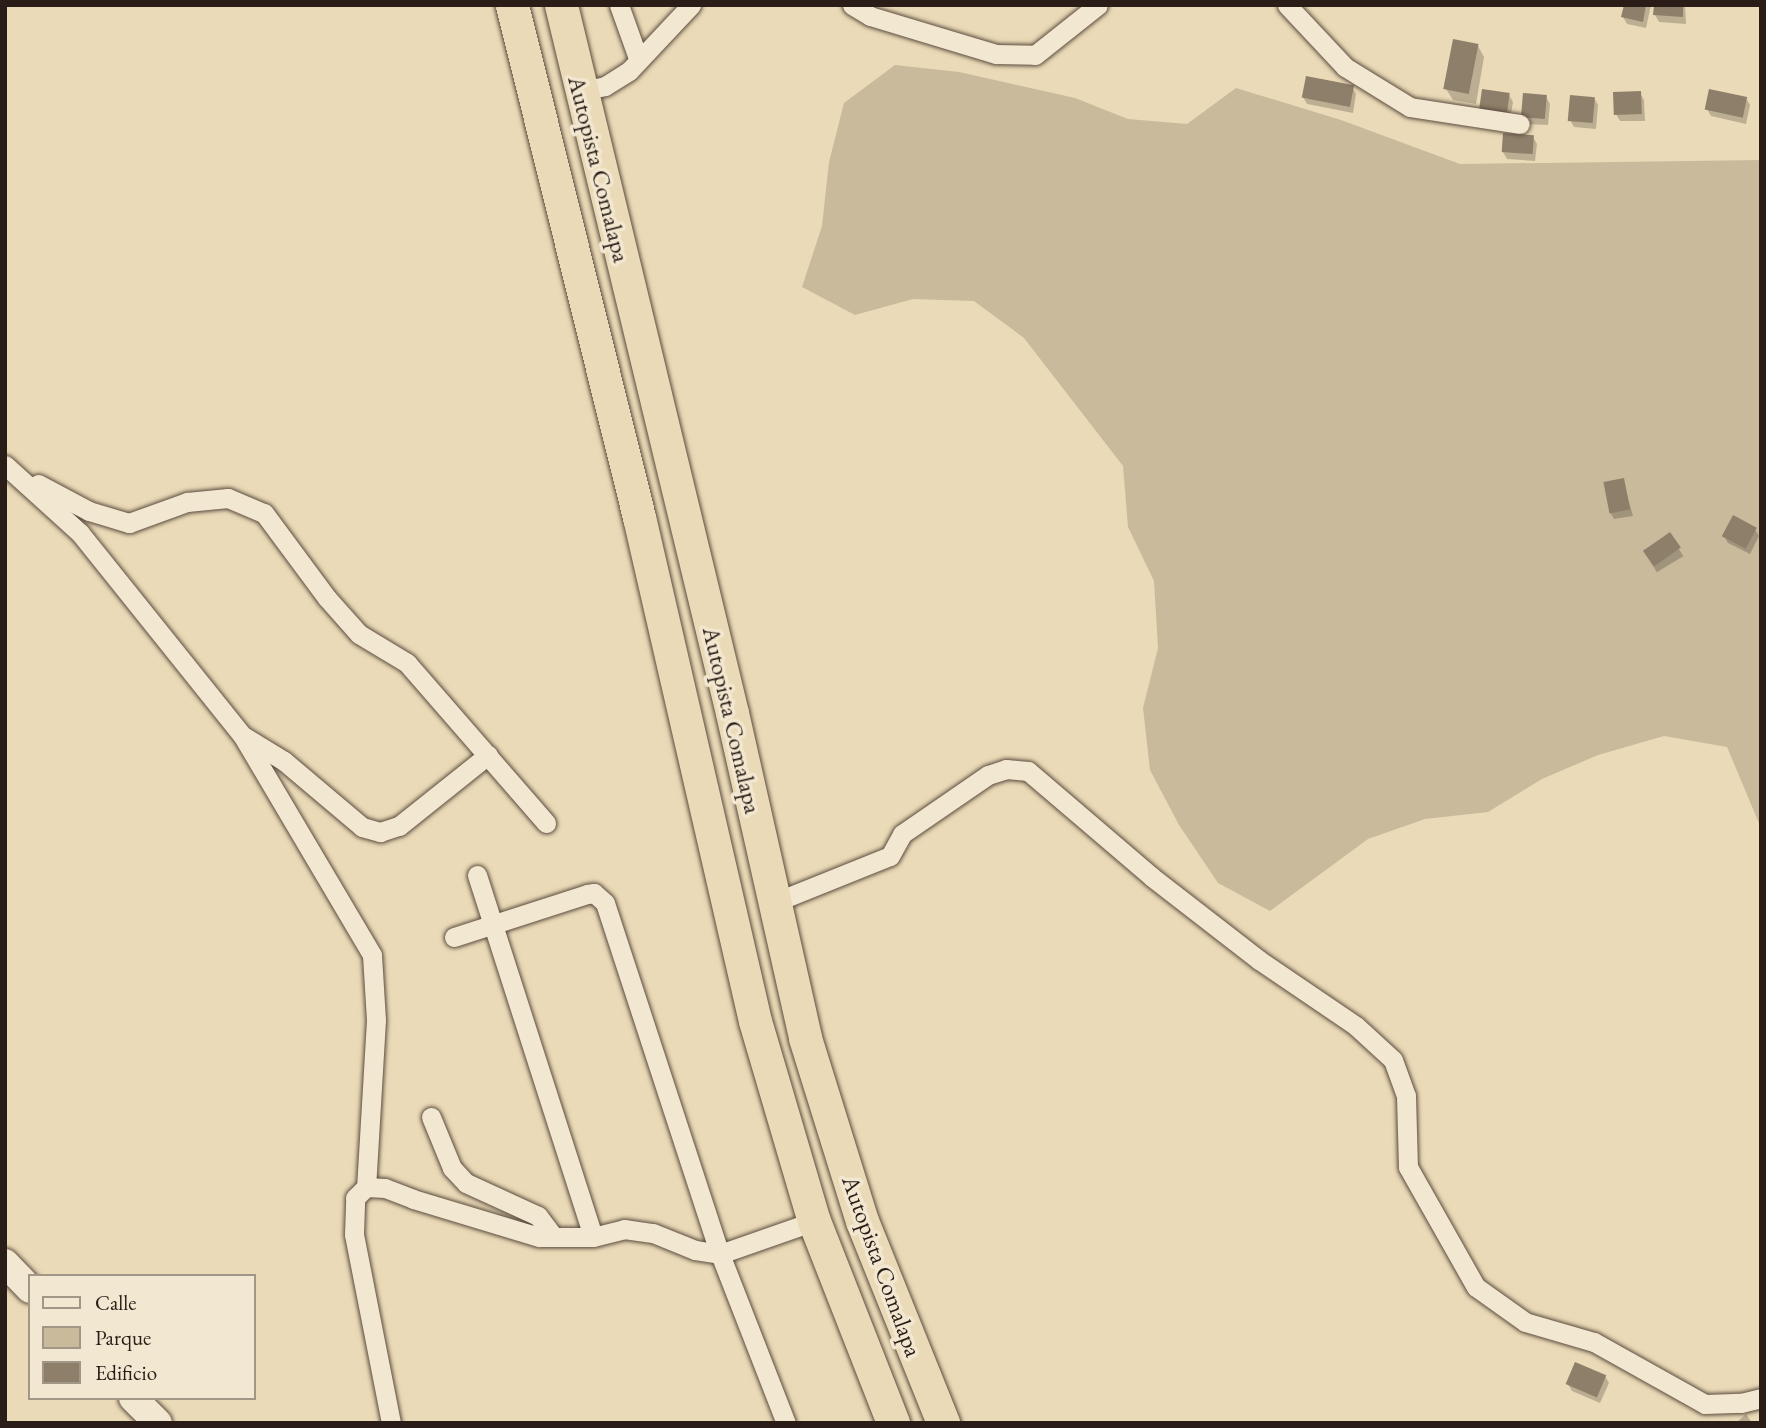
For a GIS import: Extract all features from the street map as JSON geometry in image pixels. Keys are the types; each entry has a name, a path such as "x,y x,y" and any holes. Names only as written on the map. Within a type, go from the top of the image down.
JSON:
{"highway":[{"name":"Autopista Comalapa","path":"512,5 636,504 755,1021 814,1221 893,1423"},
{"name":"Autopista Comalapa","path":"561,5 732,713 805,1038 862,1221 943,1423"}],"main road":[{"path":"5,1263 28,1287"},
{"path":"135,1400 158,1423"}],"street":[{"path":"619,5 639,61"},
{"path":"580,91 605,86 639,61 691,5"},
{"path":"852,5 870,16 996,54 1035,55 1098,5"},
{"path":"1287,5 1345,67 1410,107 1520,124"},
{"path":"9,468 80,533 242,735 372,955 376,1020 366,1187 355,1198 354,1234 391,1423"},
{"path":"9,468 89,511 129,523 187,502 228,498 264,513 327,598 359,634 407,663 546,823"},
{"path":"242,735 284,761 362,827 380,832 400,826 488,755"},
{"path":"773,903 890,856 902,834 988,775 1006,769 1028,771 1152,877 1259,960 1356,1026 1393,1060 1406,1096 1408,1167 1476,1287 1525,1322 1594,1342 1704,1404 1741,1403 1761,1398"},
{"path":"477,875 593,1237"},
{"path":"454,937 587,894 594,893 606,903 720,1254 786,1423"},
{"path":"431,1117 452,1168 466,1183 538,1216 554,1237"},
{"path":"366,1187 385,1188 539,1237 593,1237 624,1229 653,1233 695,1250 720,1254 814,1221"}],"green space":[{"path":"895,65 959,72 1075,98 1128,119 1187,124 1236,88 1341,120 1460,164 1761,160 1761,828 1727,747 1664,736 1598,755 1542,779 1488,812 1425,819 1368,839 1270,911 1218,883 1179,825 1150,770 1143,708 1158,648 1154,581 1128,527 1123,466 1024,338 974,301 913,299 855,315 802,287 822,226 829,162 844,103"}],"building":[{"path":"1624,5 1646,5 1643,22 1621,17"},
{"path":"1654,5 1683,5 1683,17 1653,15"},
{"path":"1453,39 1479,44 1469,94 1443,89"},
{"path":"1306,76 1354,85 1350,107 1302,98"},
{"path":"1482,89 1510,93 1507,114 1479,110"},
{"path":"1709,89 1747,97 1743,118 1705,110"},
{"path":"1641,91 1642,114 1614,115 1613,92"},
{"path":"1523,93 1547,95 1545,119 1521,117"},
{"path":"1570,95 1595,97 1593,123 1568,121"},
{"path":"1503,133 1534,135 1533,154 1502,152"},
{"path":"1624,478 1630,509 1609,513 1603,482"},
{"path":"1733,515 1757,528 1746,549 1722,536"},
{"path":"1670,532 1681,548 1654,566 1643,551"},
{"path":"1575,1362 1606,1375 1597,1397 1566,1384"}]}
